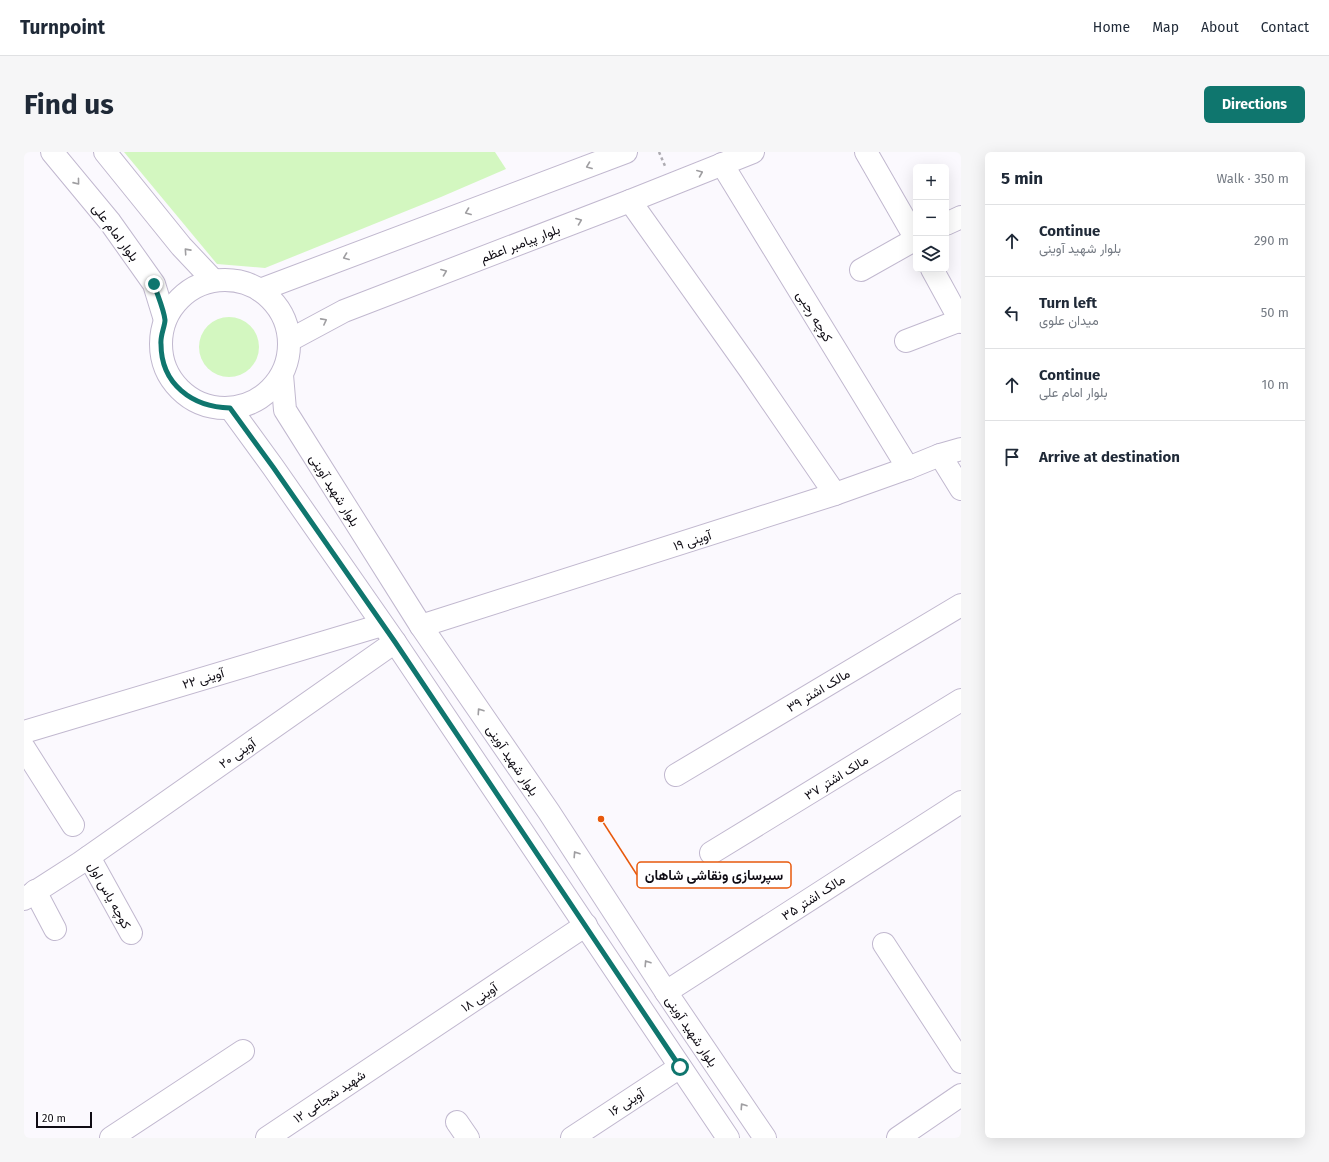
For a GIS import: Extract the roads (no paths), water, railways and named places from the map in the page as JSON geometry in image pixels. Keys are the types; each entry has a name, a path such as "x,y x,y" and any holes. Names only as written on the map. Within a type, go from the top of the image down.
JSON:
{"street":[{"name":"بلوار امام علی","path":"52,152 110,222 154,284 165,320"},
{"path":"105,152 181,246 213,280"},
{"path":"260,290 626,152"},
{"name":"بلوار پیامبر اعظم","path":"290,340 344,311 753,152"},
{"path":"866,152 914,236"},
{"name":"کوچه رجبی","path":"722,164 908,468"},
{"path":"630,201 750,370 835,494"},
{"path":"949,223 961,217"},
{"path":"861,270 913,241"},
{"path":"906,341 961,321 934,272"},
{"path":"213,280 234,280 248,283 260,290 275,303 285,320 290,340 288,358 282,375 268,391 250,403 230,408 218,408 206,405 185,394 177,386 165,367 160,343 165,320 176,302 193,288 213,280"},
{"name":"بلوار شهید آوینی","path":"282,375 285,410 421,626 549,812 666,992 765,1138"},
{"path":"230,408 395,642 728,1138"},
{"name":"آوینی ۱۹","path":"421,626 835,494 940,455 961,449"},
{"path":"940,455 961,489"},
{"name":"مالک اشتر ۳۹","path":"676,775 961,605"},
{"name":"آوینی ۲۲","path":"24,732 382,625"},
{"name":"آوینی ۲۰","path":"30,895 85,860 395,642"},
{"name":"مالک اشتر ۳۷","path":"711,854 961,700"},
{"path":"24,748 74,825"},
{"name":"مالک اشتر ۳۵","path":"666,992 961,802"},
{"name":"کوچه یاس اول","path":"85,860 131,933"},
{"path":"30,895 55,929"},
{"name":"۱۸ آوینی","path":"372,1068 586,925"},
{"path":"884,944 961,1062"},
{"path":"110,1138 243,1051"},
{"name":"۱۶ آوینی","path":"572,1138 680,1067"},
{"name":"شهید شجاعی ۱۲","path":"267,1138 372,1068"},
{"path":"898,1138 961,1096"}],"place":[{"name":"سپرسازی و‌نقاشی شاهان","path":"601,819"}]}
